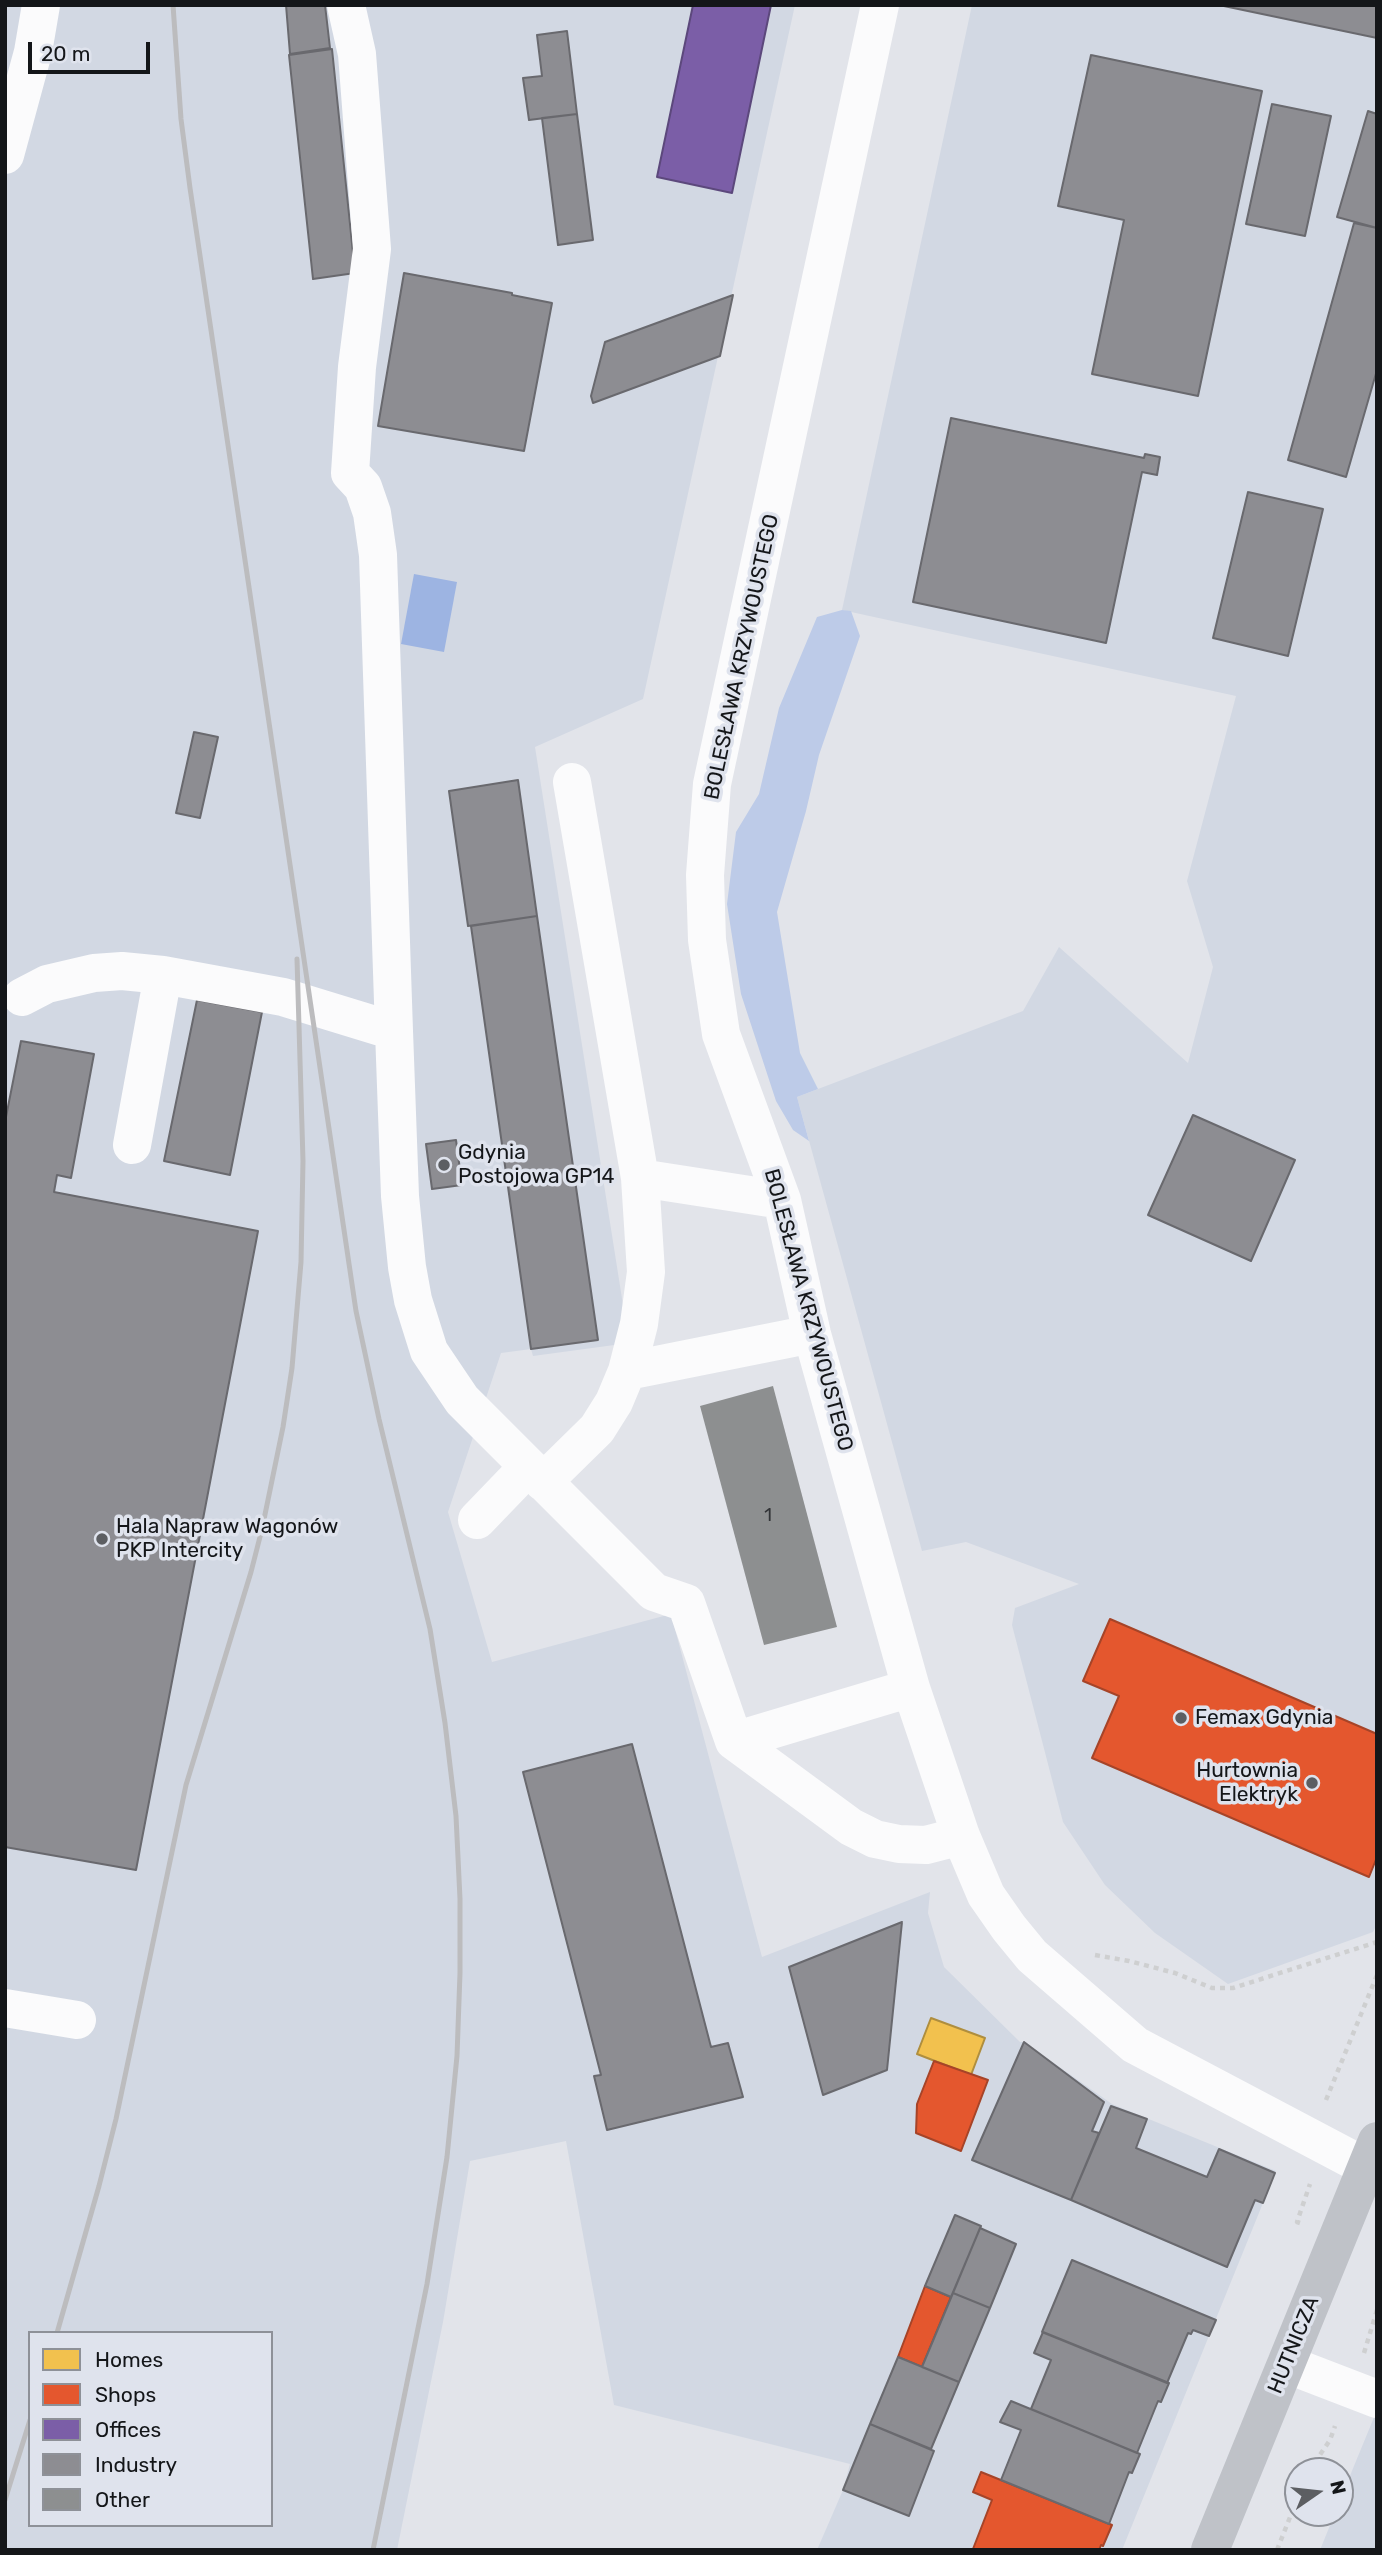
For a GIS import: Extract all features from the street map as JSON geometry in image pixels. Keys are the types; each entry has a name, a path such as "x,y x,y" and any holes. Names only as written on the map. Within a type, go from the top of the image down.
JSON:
{"main road":[{"name":"HUTNICZA","path":"1210,2550 1371,2154"}],"street":[{"path":"5,155 33,52 41,5"},
{"path":"346,5 357,54 372,249 355,391 350,473 363,487 372,513 378,555 402,1219 407,1267 420,1325 429,1351 462,1400 654,1592 686,1603 734,1741 851,1827 875,1839 899,1844 926,1845 961,1836"},
{"name":"BOLESŁAWA KRZYWOUSTEGO","path":"880,5 712,784 705,875 707,940 721,1034 782,1200 812,1334 911,1688 961,1836 986,1895 1032,1956 1135,2045 1371,2154"},
{"path":"477,1520 597,1429 614,1402 627,1371 639,1324 646,1272 640,1178 572,782"},
{"path":"22,997 47,984 94,973 122,971 163,975 283,997 394,1031"},
{"path":"132,1145 163,975"},
{"path":"640,1178 782,1200"},
{"path":"627,1371 812,1334"},
{"path":"734,1741 911,1688"},
{"path":"5,2008 77,2021"},
{"path":"1286,2364 1377,2399"}],"path":[{"path":"1032,1956 1074,1952 1129,1961 1175,1973 1212,1988 1233,1988 1377,1942"},
{"path":"1367,2346 1377,2310"},
{"path":"1318,2457 1330,2440"},
{"path":"1276,2550 1286,2527"}],"shaded area":[{"path":"5,5 795,5 643,699 535,747 629,1343 533,1356 531,1349 501,1353 448,1512 492,1662 671,1614 762,1957 930,1892 928,1913 944,1967 1020,2042 1024,2042 1112,2104 1276,2171 1122,2550 817,2550 843,2490 850,2464 614,2405 566,2141 470,2161 443,2322 397,2550 5,2550"},
{"path":"972,5 1377,5 1377,1924 1373,1932 1228,1984 1155,1933 1105,1885 1063,1822 1012,1625 1015,1608 1079,1584 966,1542 922,1551 797,1097 1023,1011 1059,947 1188,1063 1213,967 1187,881 1236,696 842,610"},
{"path":"414,574 457,582 444,652 401,644"},
{"path":"842,610 851,611 860,636 819,755 777,912 800,1053 818,1089 797,1097 809,1141 793,1130 776,1101 741,994 727,904 736,832 759,794 779,708 817,617"},
{"path":"1377,2410 1377,2550 1320,2550 1329,2527 1354,2527 1354,2466"}],"building: Homes":[{"path":"931,2018 985,2038 971,2075 917,2054"}],"building: Shops":[{"path":"1110,1619 1377,1734 1377,1857 1369,1877 1092,1758 1119,1696 1083,1681"},
{"path":"934,2061 988,2080 961,2151 916,2133 917,2104"},
{"path":"925,2286 951,2297 922,2367 898,2357"},
{"path":"981,2472 1112,2525 1103,2546 1101,2545 1099,2550 973,2549 992,2500 973,2492"}],"building: Offices":[{"path":"693,5 771,5 732,193 657,177"}],"building: Industry":[{"path":"286,5 325,5 330,48 290,54"},
{"path":"1219,5 1377,5 1377,38"},
{"path":"567,31 577,114 529,120 523,78 542,76 537,35"},
{"path":"332,49 355,273 313,279 289,55"},
{"path":"1091,55 1262,91 1198,396 1092,374 1124,220 1058,206"},
{"path":"1272,104 1331,116 1305,236 1246,224"},
{"path":"1368,111 1377,114 1377,228 1337,217"},
{"path":"577,114 593,240 558,245 542,118"},
{"path":"1354,223 1377,228 1377,370 1346,477 1288,460"},
{"path":"404,273 552,303 524,451 378,426"},
{"path":"733,295 720,356 593,403 591,396 605,342"},
{"path":"951,418 1144,458 1145,454 1160,457 1157,475 1142,472 1106,643 913,602"},
{"path":"1248,492 1323,509 1288,656 1213,638"},
{"path":"194,732 218,737 200,818 176,813"},
{"path":"518,780 537,916 468,926 449,791"},
{"path":"537,916 598,1340 531,1349 471,926"},
{"path":"197,1000 262,1012 230,1175 164,1161"},
{"name":"Hala Napraw Wagonów PKP Intercity","path":"21,1041 94,1054 71,1178 57,1175 54,1192 258,1231 136,1870 5,1847 5,1122"},
{"path":"1193,1115 1295,1160 1251,1261 1148,1215"},
{"name":"Gdynia Postojowa GP14","path":"456,1140 462,1185 432,1189 426,1144"},
{"path":"632,1744 711,2047 728,2043 743,2097 607,2130 594,2076 601,2075 523,1772"},
{"path":"902,1922 887,2070 823,2095 789,1967"},
{"path":"1024,2042 1104,2102 1092,2131 1099,2133 1071,2200 972,2160"},
{"path":"1111,2106 1147,2119 1136,2148 1207,2177 1219,2149 1275,2173 1263,2203 1255,2200 1227,2267 1071,2200"},
{"path":"955,2215 981,2226 951,2297 925,2286"},
{"path":"980,2228 1016,2244 990,2308 953,2293"},
{"path":"1072,2260 1216,2320 1209,2336 1193,2330 1191,2334 1188,2333 1167,2383 1042,2332"},
{"path":"953,2293 990,2308 959,2382 922,2367"},
{"path":"1043,2332 1169,2383 1161,2402 1158,2401 1137,2453 1031,2409 1051,2360 1034,2353"},
{"path":"898,2357 959,2382 931,2449 870,2424"},
{"path":"1011,2401 1140,2454 1132,2473 1129,2472 1109,2524 1001,2480 1021,2430 1000,2422"},
{"path":"870,2424 934,2451 909,2516 843,2490"}],"building: Other":[{"path":"773,1386 837,1627 764,1645 700,1406"}],"railway":[{"path":"173,5 181,119 190,188 356,1311 430,1629 456,1816 460,1973 457,2056 447,2157 427,2284 373,2550"},
{"path":"58,2331 116,2119 186,1785 251,1572 283,1427 292,1368 301,1262 303,1161 297,959"},
{"path":"5,2500 28,2426"}],"place":[{"name":"Gdynia Postojowa GP14","path":"444,1165"},
{"name":"Hala Napraw Wagonów PKP Intercity","path":"102,1539"},
{"name":"Femax Gdynia","path":"1181,1718"},
{"name":"Hurtownia Elektryk","path":"1312,1783"}]}
